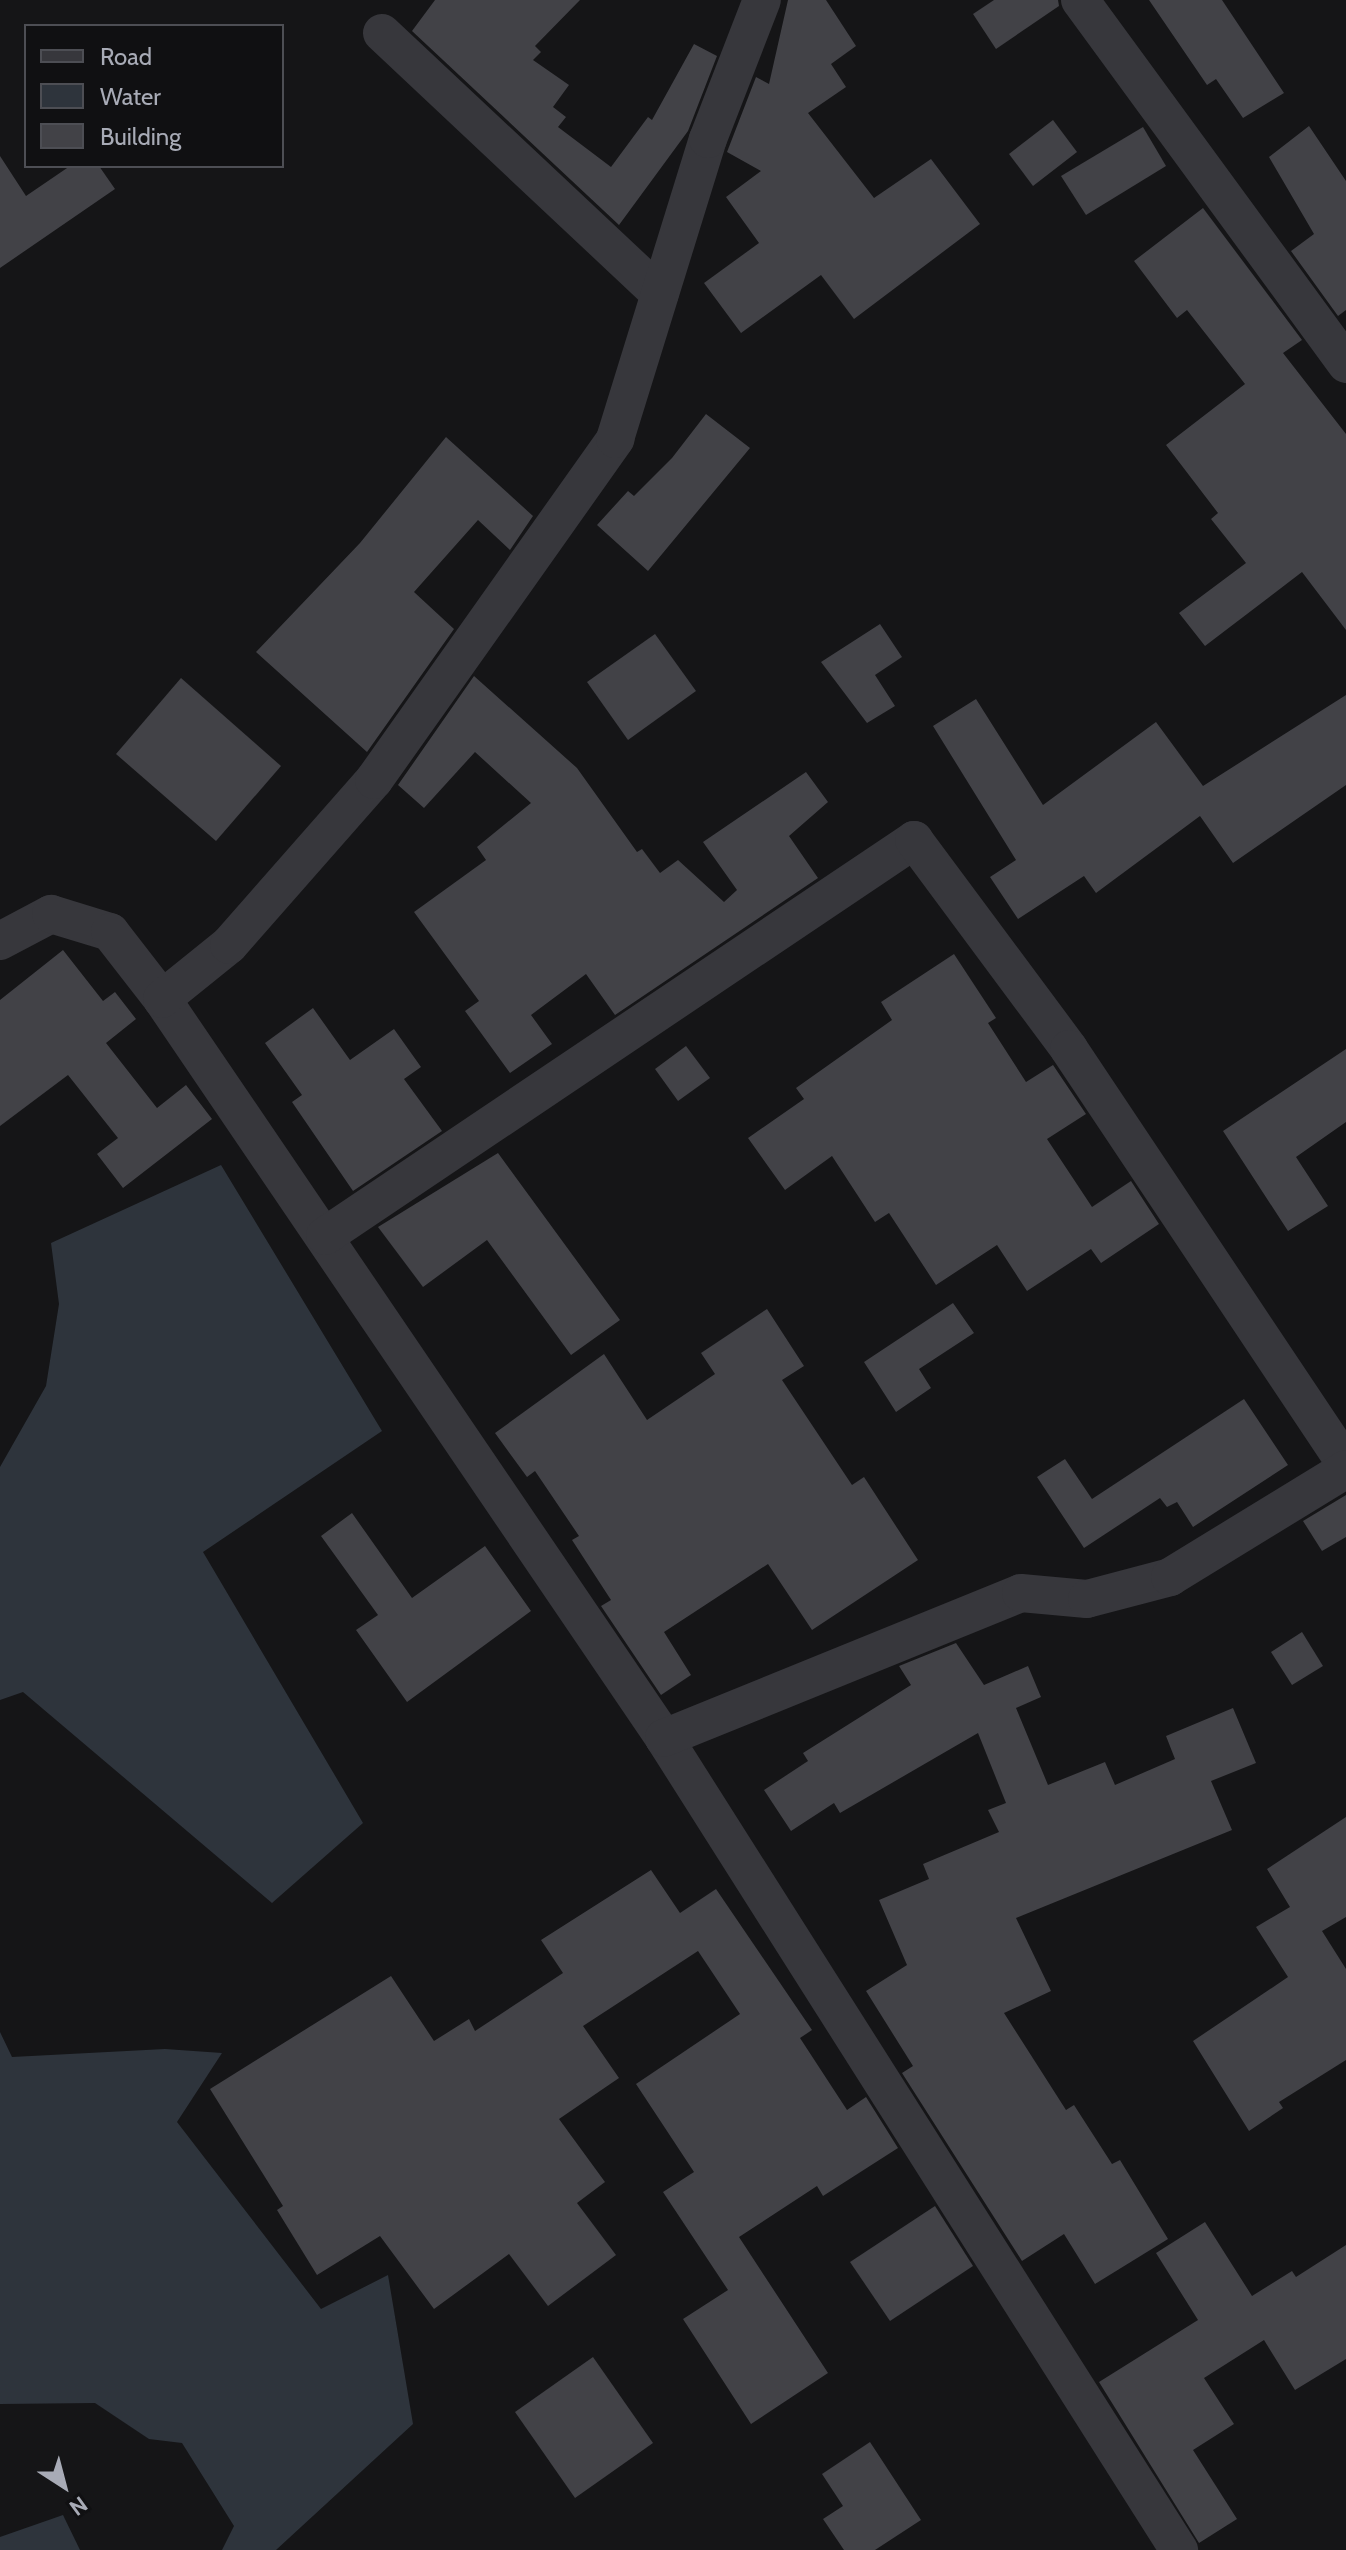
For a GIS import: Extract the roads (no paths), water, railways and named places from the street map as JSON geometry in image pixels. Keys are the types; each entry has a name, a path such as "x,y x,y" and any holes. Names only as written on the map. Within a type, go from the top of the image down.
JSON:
{"street":[{"path":"162,999 229,945 374,780 615,439 708,139 762,0"},
{"path":"1080,0 1346,364"},
{"path":"382,33 660,294"},
{"path":"325,1236 914,840 1069,1049 1346,1467 1170,1577 1087,1599 1021,1593 664,1738"},
{"path":"0,941 51,914 110,932 162,999 664,1738 1179,2550"}],"water":[{"path":"221,1165 382,1431 203,1552 363,1823 272,1903 23,1692 0,1700 0,1467 46,1386 59,1304 51,1243"},
{"path":"0,2032 12,2057 165,2049 222,2053 177,2122 321,2309 388,2275 413,2424 276,2550 222,2550 234,2526 182,2443 149,2439 95,2403 0,2404"},
{"path":"63,2515 80,2550 0,2550 0,2537"}]}
